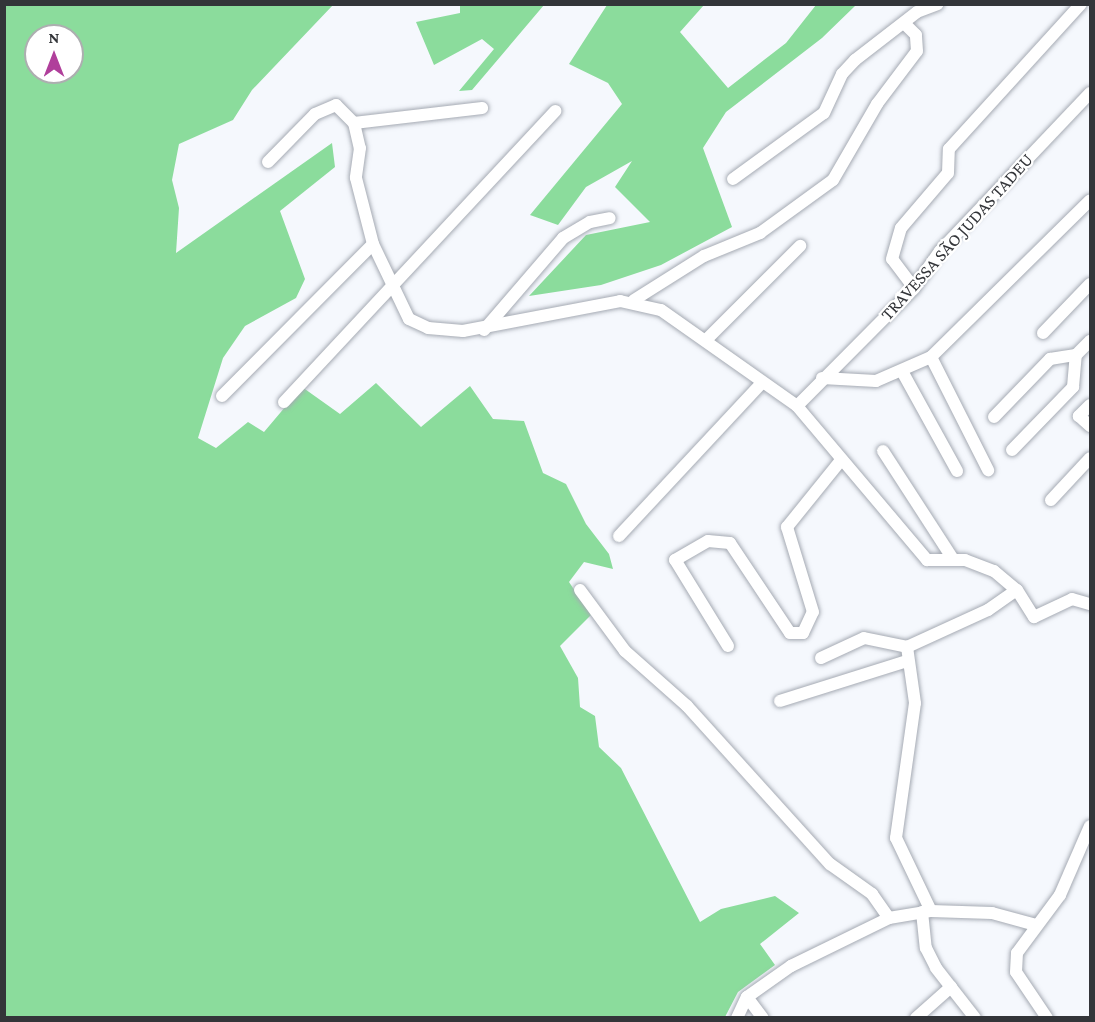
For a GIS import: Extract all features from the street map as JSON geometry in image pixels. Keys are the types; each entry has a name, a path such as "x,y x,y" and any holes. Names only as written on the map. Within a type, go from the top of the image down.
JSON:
{"street":[{"path":"733,179 813,124 842,74 905,24 938,4"},
{"path":"914,288 892,259 901,228 948,173 950,149 1081,4"},
{"path":"268,162 327,104 343,109 354,123 360,148 356,178 373,244 403,313 418,325 484,330 634,300 704,256 760,233 833,180 877,104 918,51 916,35 905,24"},
{"name":"TRAVESSA SÃO JUDAS TADEU","path":"797,406 822,378 914,288 940,251 1090,93"},
{"path":"354,123 482,108"},
{"path":"284,402 390,284 555,111"},
{"path":"822,378 876,381 903,373 931,357 1090,200"},
{"path":"484,330 563,238 590,222 610,218"},
{"path":"222,396 373,244"},
{"path":"707,339 800,246"},
{"path":"1043,333 1090,284"},
{"path":"634,300 661,310 707,339 760,385 797,406 927,560 953,559 994,571 1017,590 1034,617 1072,598 1090,604"},
{"path":"994,417 1050,359 1076,355 1090,341"},
{"path":"1012,450 1073,387 1076,355"},
{"path":"931,357 988,470"},
{"path":"903,373 957,471"},
{"path":"619,536 760,385"},
{"path":"1090,405 1079,416 1090,426"},
{"path":"883,451 953,559"},
{"path":"1051,500 1090,459"},
{"path":"728,646 675,560 708,541 730,543 790,633 803,633 813,612 787,527 841,460"},
{"path":"580,590 625,651 687,706 830,864 872,894 888,918"},
{"path":"821,658 864,638 907,647 988,610 1017,590"},
{"path":"907,647 915,703 896,838 926,911 926,948 951,987 975,1017"},
{"path":"780,701 908,661"},
{"path":"1047,1017 1027,994 1015,964 1036,925 1060,895 1090,826"},
{"path":"737,1017 747,998 791,966 888,918 926,911 992,913 1036,925"},
{"path":"916,1017 951,987"},
{"path":"747,998 764,1017"}],"green space":[{"path":"5,5 333,5 252,90 233,120 179,144 172,180 179,208 176,253 332,143 335,167 280,211 305,279 296,298 245,326 223,358 198,438 216,448 248,422 264,432 302,387 340,414 376,383 421,427 470,386 493,419 524,421 543,473 566,484 586,524 609,554 613,569 584,562 569,582 591,615 560,646 578,678 580,707 595,716 599,747 621,768 700,922 721,909 775,896 799,913 760,944 775,965 738,992 725,1017 5,1018"},
{"path":"460,5 544,5 472,90 459,91 494,49 482,39 434,65 416,22 460,13"},
{"path":"607,5 704,5 680,32 728,88 786,43 816,5 856,5 822,38 726,112 703,148 732,227 661,265 601,285 529,296 586,235 650,222 615,187 632,161 586,187 558,225 530,215 622,104 608,83 569,64"}]}
